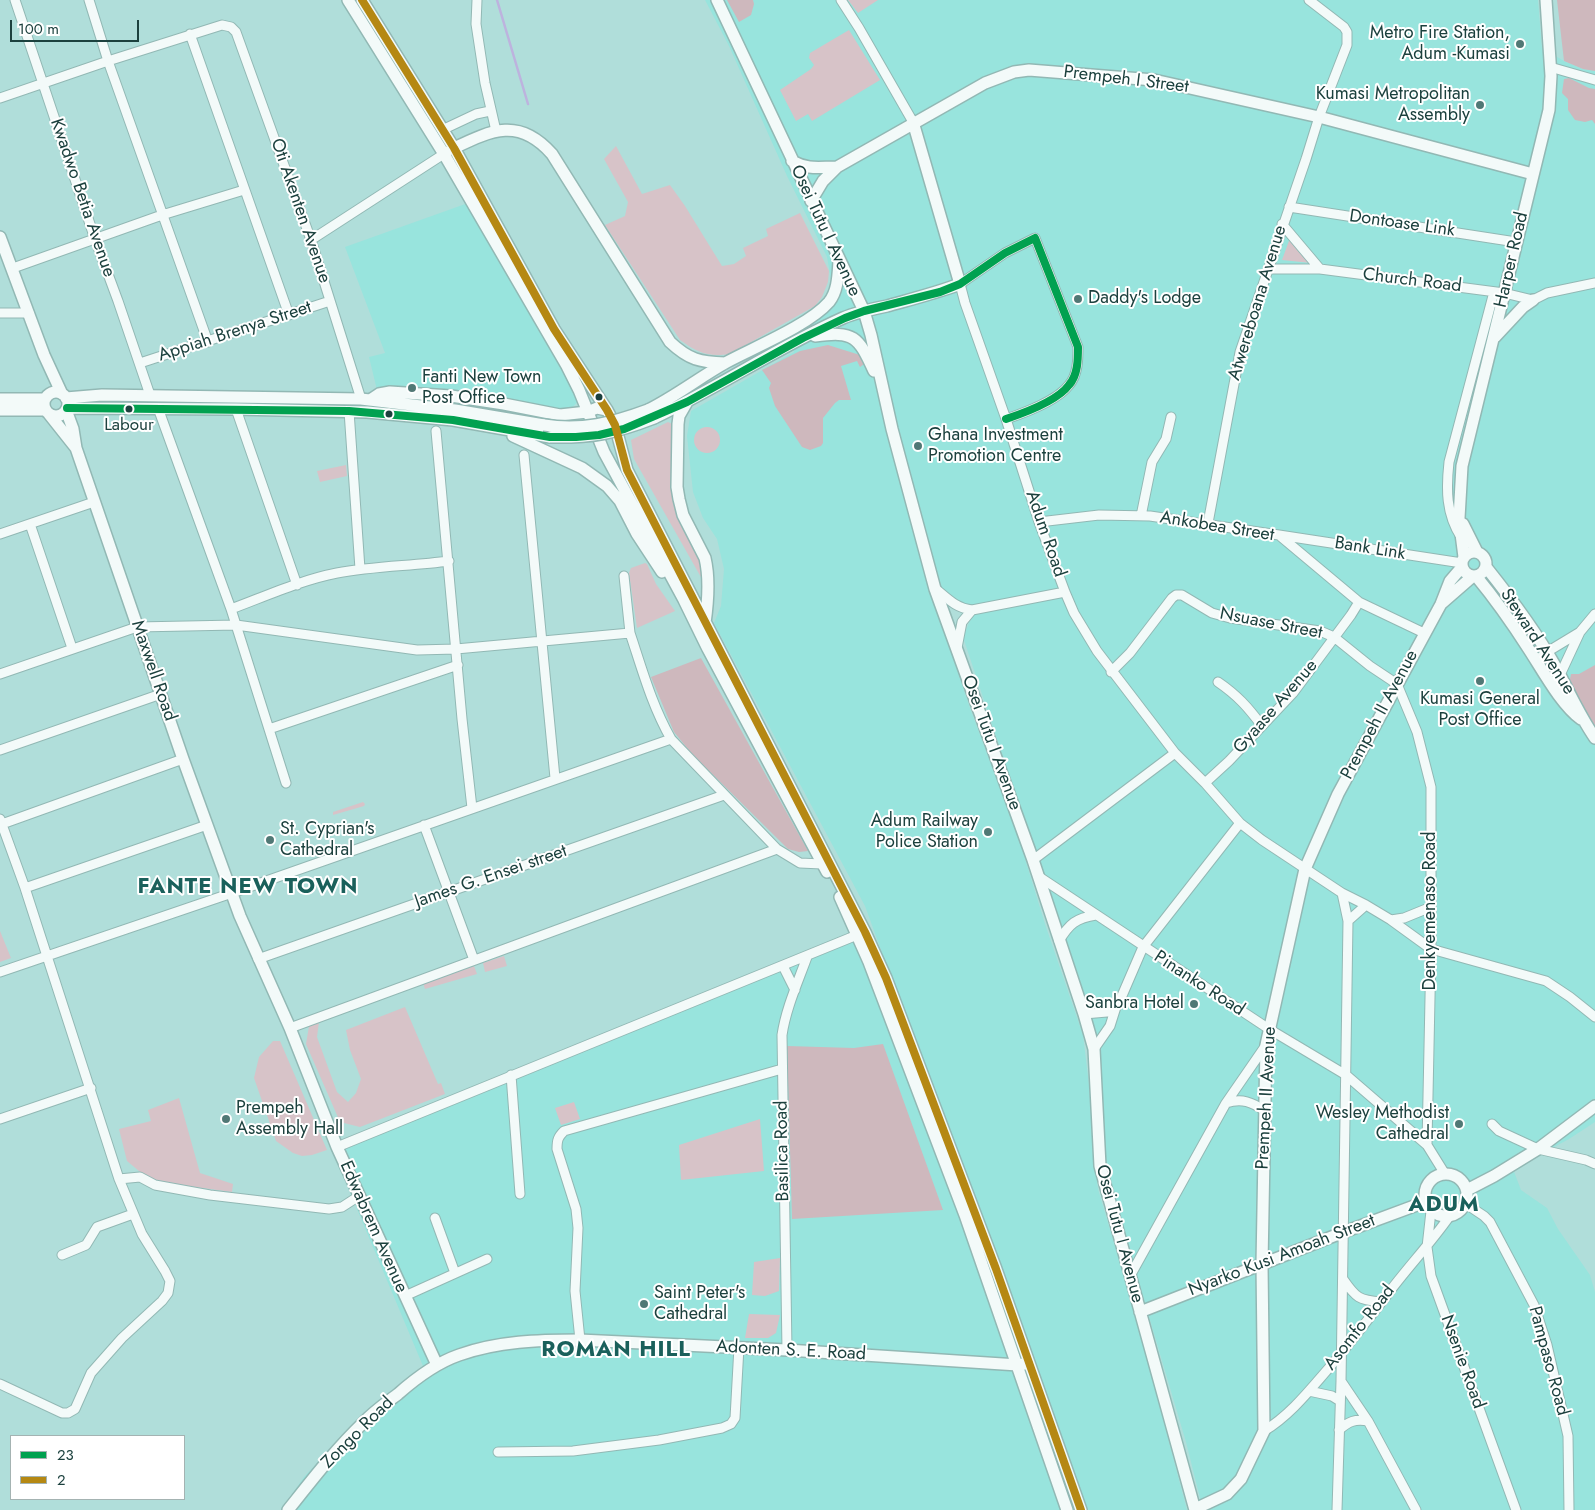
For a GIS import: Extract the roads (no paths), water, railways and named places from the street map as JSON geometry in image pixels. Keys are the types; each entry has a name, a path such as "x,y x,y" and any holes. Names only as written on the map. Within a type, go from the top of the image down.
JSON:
{"main road":[{"path":"348,0 449,151 554,328 616,425 627,470 826,863 840,898 861,933 873,970 1023,1364 1081,1510"},
{"path":"362,0 442,130 449,151 567,366 579,390 604,452 826,863"},
{"name":"Osei Tutu I Avenue","path":"717,0 864,311 892,429 935,589 1033,860 1094,1049 1100,1166 1195,1509"},
{"name":"Harper Road","path":"1463,562 1460,518 1462,466 1493,340 1499,292 1516,242 1548,116 1551,85 1546,0"},
{"name":"Prempeh I Street","path":"811,201 823,181 837,167 913,122 998,77 1029,70 1154,80 1319,116 1533,174"},
{"name":"Adum Road","path":"913,122 960,284"},
{"path":"449,151 480,136 509,129 521,132 543,144 552,154 670,342 689,357 701,362 725,363"},
{"path":"792,161 803,167 837,167"},
{"path":"0,237 48,365 50,383 47,405"},
{"path":"0,399 47,405 58,416 65,403 102,395 366,399 454,415 564,428 584,428 634,415 663,402 725,363 806,320 826,306 831,300 836,288 839,260"},
{"path":"493,427 550,437 576,438 624,430 687,402 803,338 845,318 960,284"},
{"path":"1493,340 1506,324 1533,300"},
{"path":"803,338 833,334 846,335 855,340 863,347 884,393"},
{"name":"Maxwell Road","path":"48,365 65,403 73,429 76,448 94,502 183,759 232,893"},
{"path":"0,410 47,405 57,392 65,403"},
{"path":"366,399 390,392 451,396 504,404 560,416 587,412 597,408 607,410"},
{"path":"687,402 679,416 678,424 677,487 684,514 706,558 707,612 705,623"},
{"path":"65,403 158,408 350,411 454,415 493,427 582,468 607,486 614,494 658,568 684,600"},
{"name":"Maxwell Road","path":"47,405 76,448"},
{"name":"Harper Road","path":"1460,518 1477,552"},
{"path":"1472,552 1477,552 1485,559 1486,567 1482,573 1474,576 1468,574 1463,562 1472,552"},
{"name":"Prempeh II Avenue","path":"1195,1509 1226,1494 1240,1479 1264,1431 1262,1264 1266,1045 1305,869 1338,794 1440,604 1450,581 1463,562"},
{"name":"Steward Avenue","path":"1486,567 1509,596 1547,652 1555,679"},
{"name":"Prempeh II Avenue","path":"1440,604 1474,576"},
{"name":"Steward Avenue","path":"1474,576 1496,600 1536,660 1555,679 1580,710 1583,721 1595,738"},
{"name":"Edwabrem Avenue","path":"232,893 249,939 290,1028 337,1147 436,1366"},
{"path":"1467,1190 1538,1149 1595,1106"},
{"path":"1445,1174 1459,1178 1467,1190 1466,1204 1456,1214 1449,1217 1442,1216 1428,1206 1424,1191 1427,1184 1438,1175 1445,1174"},
{"name":"Nyarko Kusi Amoah Street","path":"1140,1312 1344,1232 1428,1206"},
{"name":"Adonten S. E. Road","path":"436,1366 456,1356 500,1344 550,1340 739,1347 1023,1364"},
{"path":"1023,1364 1068,1510"},
{"name":"Zongo Road","path":"288,1510 332,1456 364,1421 414,1380 436,1366"}],"street":[{"name":"Kwadwo Betia Avenue","path":"14,0 150,395"},
{"path":"89,0 108,61 208,342"},
{"path":"477,0 476,24 490,111 496,131"},
{"path":"841,0 913,122"},
{"name":"Atwereboana Avenue","path":"1208,523 1236,367 1319,116 1347,45 1347,32 1340,22 1309,0"},
{"name":"Oti Akenten Avenue","path":"190,34 222,25 231,27 236,32 366,399"},
{"path":"0,98 190,34 289,315"},
{"path":"1550,67 1595,80"},
{"path":"442,130 476,114 490,111"},
{"path":"311,240 449,151"},
{"path":"13,268 162,215 244,190"},
{"name":"Dontoase Link","path":"1289,207 1516,242"},
{"path":"1282,224 1320,269"},
{"path":"960,284 1005,253 1035,238 1078,347 1078,359 1073,378 1060,394 1030,410 1006,419"},
{"name":"Church Road","path":"1268,269 1320,269 1499,292 1533,300"},
{"name":"Adum Road","path":"960,284 1039,522 1065,592 1088,636 1111,672 1174,753 1205,783 1240,823 1305,869 1342,893 1391,920 1431,949"},
{"path":"1533,300 1547,293 1594,284"},
{"path":"1462,539 1453,525 1449,512 1447,492 1449,462 1499,292"},
{"name":"Appiah Brenya Street","path":"140,363 330,301"},
{"path":"0,313 29,314"},
{"path":"158,408 231,609 286,783"},
{"path":"236,409 297,584"},
{"path":"350,411 360,569"},
{"path":"1142,516 1152,462 1166,439 1171,418"},
{"path":"436,430 472,808"},
{"path":"524,456 555,778"},
{"path":"0,534 94,502"},
{"name":"Ankobea Street","path":"1039,522 1099,515 1142,516 1208,523 1278,534 1359,602 1424,633"},
{"path":"30,524 72,648"},
{"name":"Bank Link","path":"1278,534 1463,562"},
{"path":"231,609 316,578 360,569 448,561"},
{"path":"624,576 630,633 650,693 671,739 777,849 800,863 826,863"},
{"path":"935,589 954,605 972,610 1065,592"},
{"name":"Nsuase Street","path":"1111,672 1130,653 1172,598 1176,595 1182,595 1212,613 1221,616 1320,631 1334,637 1396,684"},
{"name":"Gyaase Avenue","path":"1205,783 1230,761 1292,693 1359,602"},
{"path":"957,648 962,622 972,610"},
{"path":"1555,679 1580,632 1595,614"},
{"path":"0,674 137,626 236,625 409,649 456,649 630,633"},
{"path":"1536,660 1580,632"},
{"path":"269,729 458,665"},
{"path":"1218,682 1245,703 1262,726"},
{"name":"Denkyemenaso Road","path":"1396,684 1418,732 1432,787 1428,1145"},
{"path":"0,750 161,694"},
{"path":"0,972 671,739"},
{"path":"1033,860 1174,753"},
{"path":"0,1384 56,1410 68,1413 76,1409 91,1373 122,1338 162,1301 168,1293 170,1281 142,1234 119,1179 25,888 1,822 183,759"},
{"name":"James G. Ensei street","path":"258,959 724,795"},
{"path":"1094,1049 1110,1026 1116,1007 1143,947 1240,823"},
{"path":"25,888 207,825"},
{"path":"424,826 474,960"},
{"path":"290,1028 777,849"},
{"name":"Pinanko Road","path":"1038,876 1269,1029 1346,1074 1428,1145 1445,1174"},
{"path":"1337,1510 1342,1353 1348,921 1342,893"},
{"path":"1348,921 1366,905"},
{"path":"1391,920 1404,918 1431,907"},
{"path":"1059,941 1065,930 1072,923 1082,917 1096,915"},
{"path":"337,1147 861,933"},
{"path":"1431,949 1546,981 1570,996 1595,1017"},
{"name":"Basilica Road","path":"787,1350 782,1069 784,1025 807,956"},
{"path":"783,966 795,990"},
{"path":"1084,1014 1107,1012 1116,1007"},
{"path":"1130,1276 1226,1103 1266,1045"},
{"path":"580,1340 575,1291 578,1228 576,1209 557,1149 559,1136 564,1131 782,1069"},
{"path":"511,1075 520,1194"},
{"path":"0,1119 91,1088"},
{"path":"1226,1103 1237,1100 1246,1101 1254,1103 1265,1111"},
{"path":"1492,1124 1499,1131 1538,1149 1586,1160 1595,1164"},
{"path":"119,1179 135,1176 155,1185 210,1195 329,1209 342,1207 360,1196"},
{"name":"Pampaso Road","path":"1466,1204 1490,1222 1534,1304 1559,1391 1568,1436 1569,1510"},
{"path":"1427,1247 1428,1206"},
{"path":"62,1255 86,1245 97,1227 133,1214"},
{"path":"1427,1247 1449,1217"},
{"path":"435,1218 455,1274"},
{"name":"Asomfo Road","path":"1264,1431 1281,1420 1309,1392 1342,1353 1411,1264 1427,1247"},
{"name":"Nsenie Road","path":"1427,1247 1431,1276 1516,1510"},
{"path":"405,1296 487,1259"},
{"path":"1343,1279 1354,1295 1363,1300 1381,1302"},
{"path":"498,1452 573,1451 659,1440 722,1428 731,1424 735,1418 739,1347"},
{"path":"1341,1381 1368,1421 1416,1510"},
{"path":"1309,1392 1332,1396 1340,1401"},
{"path":"1339,1430 1347,1422 1368,1421"}],"waterway":[{"path":"497,0 528,104"}],"place":[{"name":"Metro Fire Station, Adum -Kumasi","path":"1520,44"},
{"name":"Kumasi Metropolitan Assembly","path":"1480,105"},
{"name":"Daddy's Lodge","path":"1078,299"},
{"name":"Fanti New Town Post Office","path":"412,388"},
{"name":"Labour","path":"129,409"},
{"name":"Ghana Investment Promotion Centre","path":"918,446"},
{"name":"Kumasi General Post Office","path":"1480,681"},
{"name":"Adum Railway Police Station","path":"988,832"},
{"name":"St. Cyprian's Cathedral","path":"270,840"},
{"name":"Sanbra Hotel","path":"1194,1004"},
{"name":"Prempeh Assembly Hall","path":"226,1119"},
{"name":"Wesley Methodist Cathedral","path":"1459,1124"},
{"name":"Saint Peter's Cathedral","path":"644,1304"}],"district":[{"name":"FANTE NEW TOWN","path":"248,888"},
{"name":"ADUM","path":"1444,1206"},
{"name":"ROMAN HILL","path":"616,1351"}]}
